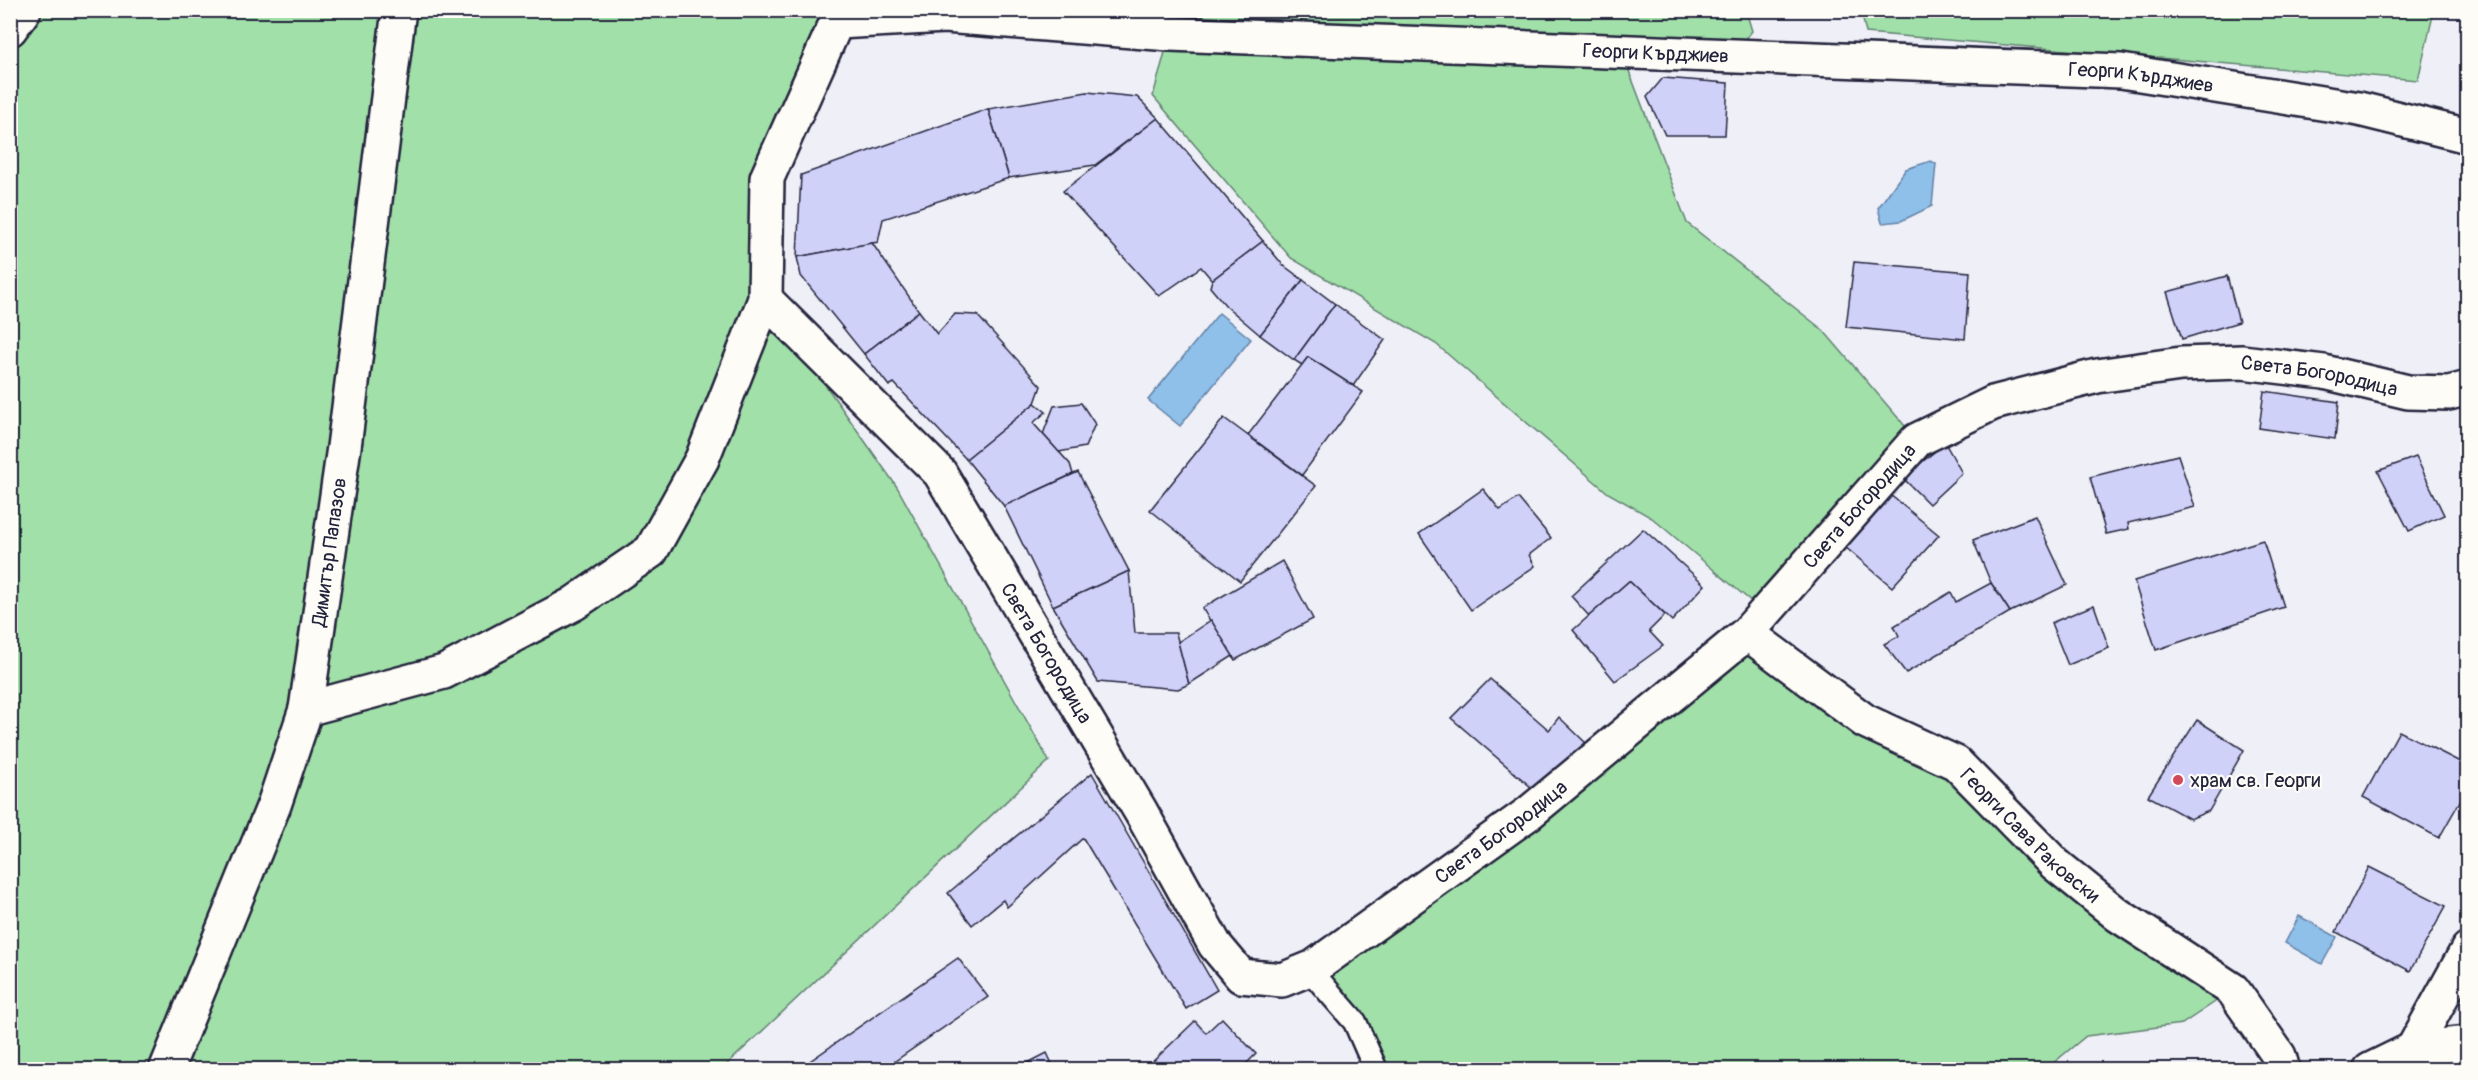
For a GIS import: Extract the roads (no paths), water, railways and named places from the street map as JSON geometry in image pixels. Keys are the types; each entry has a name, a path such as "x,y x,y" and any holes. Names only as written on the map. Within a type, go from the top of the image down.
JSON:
{"street":[{"path":"10,29 24,10"},
{"name":"Димитър Папазов","path":"166,1070 274,805 306,709 344,447 399,10"},
{"path":"306,709 444,672 573,603 651,551 702,459 765,299 767,178 840,16"},
{"name":"Георги Кърджиев","path":"840,16 945,16 1170,34 2121,71 2359,109 2468,136"},
{"name":"Света Богородица","path":"765,299 940,472 1141,812 1215,945 1241,976 1282,980 1309,969 1529,813 1747,633 1917,440 1993,403 2097,376 2181,364 2242,362 2324,372 2408,392 2449,393 2468,388"},
{"name":"Георги Сава Раковски","path":"1747,633 1865,721 1956,763 2055,864 2118,915 2233,990 2279,1056 2283,1070"},
{"path":"2413,1049 2468,949"},
{"path":"2370,1070 2413,1049 2468,1043"}],"lane":[{"path":"1309,969 1356,1022 1376,1070"}],"water":[{"path":"1931,161 1936,164 1932,206 1901,221 1882,223 1878,208 1906,169"},
{"path":"1219,313 1251,339 1180,426 1148,400"},
{"path":"2299,916 2337,937 2322,964 2285,943"}],"place":[{"name":"храм св. Георги","path":"2178,780"}]}
